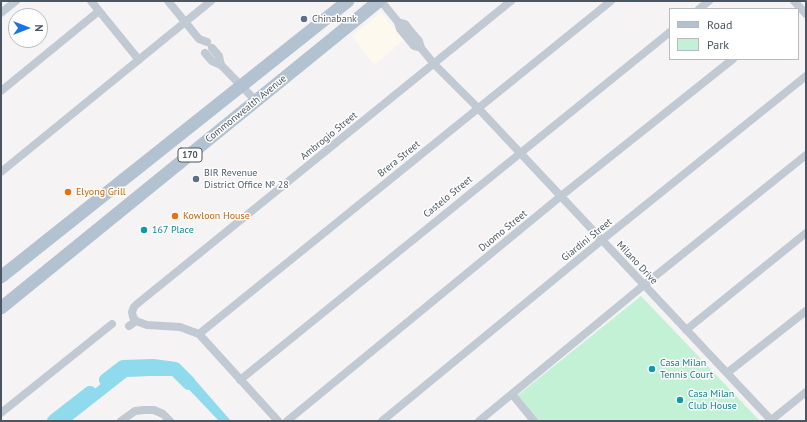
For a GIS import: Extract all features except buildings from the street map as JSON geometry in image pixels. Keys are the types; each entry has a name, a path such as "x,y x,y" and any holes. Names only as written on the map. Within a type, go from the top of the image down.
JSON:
{"main road":[{"name":"Commonwealth Avenue","path":"1,277 348,1"},
{"name":"Commonwealth Avenue","path":"1,308 380,1"}],"street":[{"path":"1,13 16,1"},
{"path":"91,1 138,60"},
{"path":"168,1 205,46 219,56 221,65 256,101"},
{"path":"1,172 211,1"},
{"name":"Milano Drive","path":"380,1 398,22 400,29 414,46 421,48 434,64 478,108 771,421"},
{"name":"Ambrogio Street","path":"136,321 132,312 138,304 511,1"},
{"name":"Brera Street","path":"199,334 611,1"},
{"path":"700,8 709,1"},
{"path":"796,5 806,14"},
{"path":"1,91 99,11"},
{"name":"Castelo Street","path":"240,380 519,152 669,33"},
{"name":"Duomo Street","path":"287,421 560,196 732,60"},
{"name":"Giardini Street","path":"382,421 602,240 806,76"},
{"path":"478,421 806,155"},
{"path":"686,330 806,233"},
{"path":"727,373 806,310"},
{"path":"129,326 136,321 147,325 180,327 199,334 278,421"},
{"path":"1,413 112,324"},
{"path":"771,421 806,392"},
{"path":"512,394 534,421"},
{"path":"121,421 135,411 144,410 154,410 163,414 170,421"}],"shaded area":[{"path":"381,12 404,40 374,65 352,36"}],"green space":[{"path":"641,296 759,420 539,421 518,395"}],"water":[{"path":"136,364 178,370 196,381 231,421 219,421 176,376 150,376 127,377 71,421 55,421 118,370"}],"waterway":[{"path":"106,380 123,367 153,366 175,369 189,383"},
{"path":"54,421 90,393"}],"place":[{"name":"Chinabank","path":"304,19"},
{"name":"BIR Revenue District Office № 28","path":"196,179"},
{"name":"Elyong Grill","path":"68,192"},
{"name":"Kowloon House","path":"175,216"},
{"name":"167 Place","path":"144,230"},
{"name":"Casa Milan Tennis Court","path":"652,369"},
{"name":"Casa Milan Club House","path":"680,400"}]}
